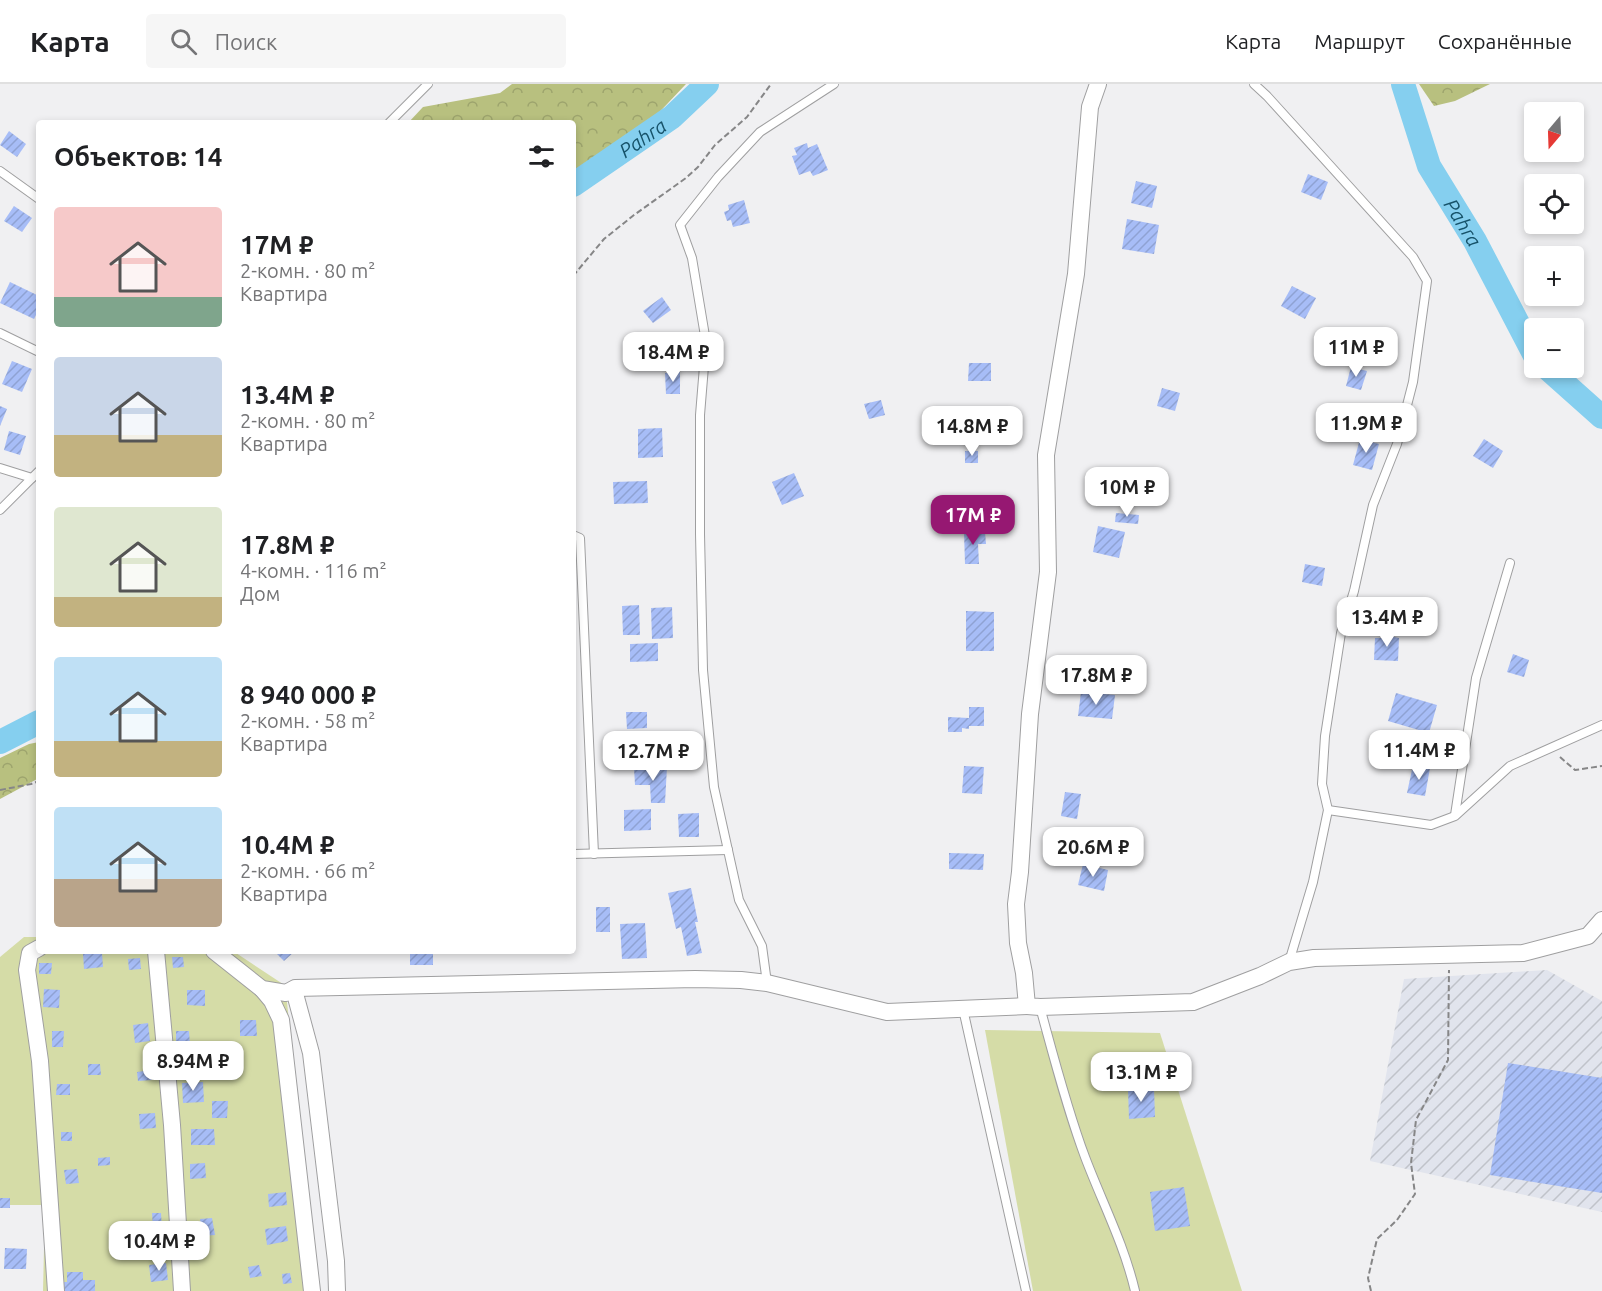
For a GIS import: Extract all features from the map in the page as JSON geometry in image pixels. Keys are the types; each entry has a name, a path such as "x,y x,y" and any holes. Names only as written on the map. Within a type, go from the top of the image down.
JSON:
{"street":[{"path":"1034,1007 1018,944 1016,904 1030,714 1048,572 1046,455 1076,274 1090,107 1098,84"},
{"path":"262,989 286,993 295,988 695,979 767,983 887,1012 1192,1002 1260,976 1289,962 1314,958 1522,953 1588,936 1602,920"},
{"path":"36,950 30,953 27,970 40,1061 56,1291"},
{"path":"156,954 172,1125 182,1291"},
{"path":"218,954 262,989 272,1001 281,1020 312,1291"},
{"path":"294,990 311,1053 336,1261 337,1291"}],"lane":[{"path":"392,120 428,84"},
{"path":"767,983 762,946 738,900 714,787 704,670 700,534 700,415 706,342 692,258 680,225 718,177 760,132 834,84"},
{"path":"1254,84 1413,257 1427,281 1413,382 1397,444 1373,505 1354,591 1341,633 1325,736 1322,784 1328,810 1313,882 1289,962"},
{"path":"0,171 36,197"},
{"path":"0,333 36,351"},
{"path":"0,468 32,478"},
{"path":"0,510 36,474"},
{"path":"576,536 580,538 594,854"},
{"path":"1455,816 1476,678 1510,563"},
{"path":"1328,810 1431,825 1455,816 1510,766 1602,725"},
{"path":"576,854 728,850"},
{"path":"1034,1007 1085,1158 1114,1223 1135,1291"},
{"path":"963,1009 1026,1291"}],"path":[{"path":"576,272 604,239 698,167 714,145 747,117 771,84"},
{"path":"1554,752 1575,770 1602,765"},
{"path":"0,790 36,782"},
{"path":"1371,1291 1368,1278 1377,1239 1397,1220 1415,1194 1411,1163 1416,1120 1448,1060 1449,955"}],"shaded area":[{"path":"1547,970 1602,1001 1602,1212 1370,1161 1404,979"}],"green space":[{"path":"512,84 686,84 651,121 597,157 576,174 576,120 411,120 423,107 500,93"},
{"path":"1419,84 1490,84 1455,101 1434,106"},
{"path":"36,743 36,780 0,799 0,758"},
{"path":"24,937 36,937 36,954 238,954 295,992 286,993 318,1291 43,1291 45,1205 0,1205 0,957"},
{"path":"985,1030 1160,1033 1242,1291 1033,1291"}],"building":[{"path":"9,131 26,144 17,157 0,145"},
{"path":"807,143 808,148 817,144 828,170 813,176 810,171 799,175 792,156 797,155 794,148"},
{"path":"1308,174 1328,182 1321,200 1301,192"},
{"path":"1136,181 1157,186 1152,208 1131,203"},
{"path":"744,200 750,223 733,227 731,220 727,221 724,212 729,210 728,205"},
{"path":"14,206 32,218 22,232 4,221"},
{"path":"1127,219 1159,225 1154,254 1122,249"},
{"path":"10,282 36,295 36,315 34,319 0,303"},
{"path":"1292,286 1316,298 1305,319 1281,306"},
{"path":"662,297 671,310 653,323 643,311"},
{"path":"12,361 32,369 22,392 2,384"},
{"path":"969,363 991,363 991,381 968,381"},
{"path":"1351,367 1367,371 1361,390 1346,386"},
{"path":"680,372 680,394 666,394 665,373"},
{"path":"1162,388 1180,393 1175,411 1157,406"},
{"path":"881,400 885,415 869,419 864,404"},
{"path":"0,406 7,409 0,426"},
{"path":"662,428 663,457 638,458 638,429"},
{"path":"9,431 26,436 20,455 4,450"},
{"path":"1360,439 1379,444 1372,470 1353,465"},
{"path":"1484,439 1503,451 1493,468 1473,456"},
{"path":"965,451 978,451 978,463 965,463"},
{"path":"794,473 804,496 782,505 772,482"},
{"path":"647,481 648,503 614,504 613,482"},
{"path":"1116,513 1139,515 1138,524 1115,522"},
{"path":"1098,526 1125,532 1119,558 1093,552"},
{"path":"964,532 985,532 986,544 978,544 979,564 965,564"},
{"path":"1305,564 1325,568 1322,586 1302,582"},
{"path":"639,605 640,635 623,635 622,606"},
{"path":"672,607 673,638 652,639 651,608"},
{"path":"966,611 994,612 994,651 966,651"},
{"path":"1387,631 1395,632 1394,637 1399,638 1398,661 1374,660 1375,638 1386,638"},
{"path":"658,643 658,661 630,662 630,644"},
{"path":"1513,654 1529,660 1524,677 1507,672"},
{"path":"1081,692 1115,695 1112,719 1078,716"},
{"path":"1396,693 1437,705 1429,733 1388,721"},
{"path":"969,707 984,707 984,726 969,726 969,729 962,728 962,732 948,732 948,717 969,718"},
{"path":"626,712 647,712 647,728 627,729"},
{"path":"1413,765 1430,768 1425,796 1407,793"},
{"path":"964,766 984,767 982,794 962,793"},
{"path":"667,767 665,803 651,803 650,785 635,785 634,768"},
{"path":"1065,792 1081,794 1077,819 1061,816"},
{"path":"651,809 651,830 624,831 624,810"},
{"path":"699,813 699,837 679,837 678,814"},
{"path":"949,853 984,854 983,870 949,869"},
{"path":"1083,864 1108,870 1104,891 1078,885"},
{"path":"691,888 702,953 687,956 681,927 676,929 668,893"},
{"path":"596,907 610,907 610,932 596,932"},
{"path":"645,923 647,958 622,959 620,924"},
{"path":"83,954 102,954 103,967 84,969"},
{"path":"277,954 292,954 284,961"},
{"path":"410,954 433,954 433,965 410,965"},
{"path":"172,957 183,957 184,967 173,968"},
{"path":"140,958 141,969 129,970 128,959"},
{"path":"39,963 52,963 51,974 39,974"},
{"path":"44,989 60,990 59,1008 43,1007"},
{"path":"187,990 205,990 205,1006 187,1005"},
{"path":"240,1020 256,1020 257,1036 240,1036"},
{"path":"148,1023 150,1041 135,1043 133,1025"},
{"path":"52,1031 64,1031 63,1047 52,1047"},
{"path":"176,1031 189,1031 190,1045 176,1043"},
{"path":"1508,1063 1602,1078 1602,1193 1490,1175"},
{"path":"88,1064 100,1064 101,1075 88,1075"},
{"path":"151,1070 152,1080 138,1081 137,1072"},
{"path":"203,1082 204,1102 183,1103 182,1083"},
{"path":"57,1084 70,1084 70,1095 56,1095"},
{"path":"1154,1088 1155,1117 1129,1119 1128,1089"},
{"path":"212,1101 228,1101 227,1118 212,1118"},
{"path":"155,1113 156,1128 140,1129 139,1114"},
{"path":"191,1129 214,1129 215,1145 191,1145"},
{"path":"61,1132 72,1132 72,1141 61,1141"},
{"path":"110,1157 110,1165 98,1166 98,1158"},
{"path":"205,1163 206,1178 190,1179 190,1164"},
{"path":"77,1169 79,1183 66,1184 64,1170"},
{"path":"1184,1187 1190,1226 1155,1231 1150,1192"},
{"path":"286,1192 287,1205 269,1207 268,1194"},
{"path":"0,1198 10,1198 10,1208 0,1208"},
{"path":"152,1213 161,1213 162,1229 153,1230"},
{"path":"212,1218 215,1235 202,1236 200,1219"},
{"path":"286,1226 288,1241 267,1245 265,1229"},
{"path":"5,1248 27,1249 26,1269 4,1269"},
{"path":"135,1248 135,1254 123,1255 122,1249"},
{"path":"166,1263 168,1280 151,1282 149,1265"},
{"path":"259,1265 262,1276 250,1278 248,1267"},
{"path":"67,1272 83,1272 83,1280 95,1280 95,1291 63,1291 62,1282 67,1282"},
{"path":"290,1273 292,1283 283,1284 282,1274"}],"waterway":[{"name":"Pahra","path":"576,183 672,117 707,84"},
{"name":"Pahra","path":"1403,84 1429,166 1475,241 1524,335"},
{"name":"Pahra","path":"1558,378 1602,417"},
{"name":"Pahra","path":"0,742 36,724"}]}
